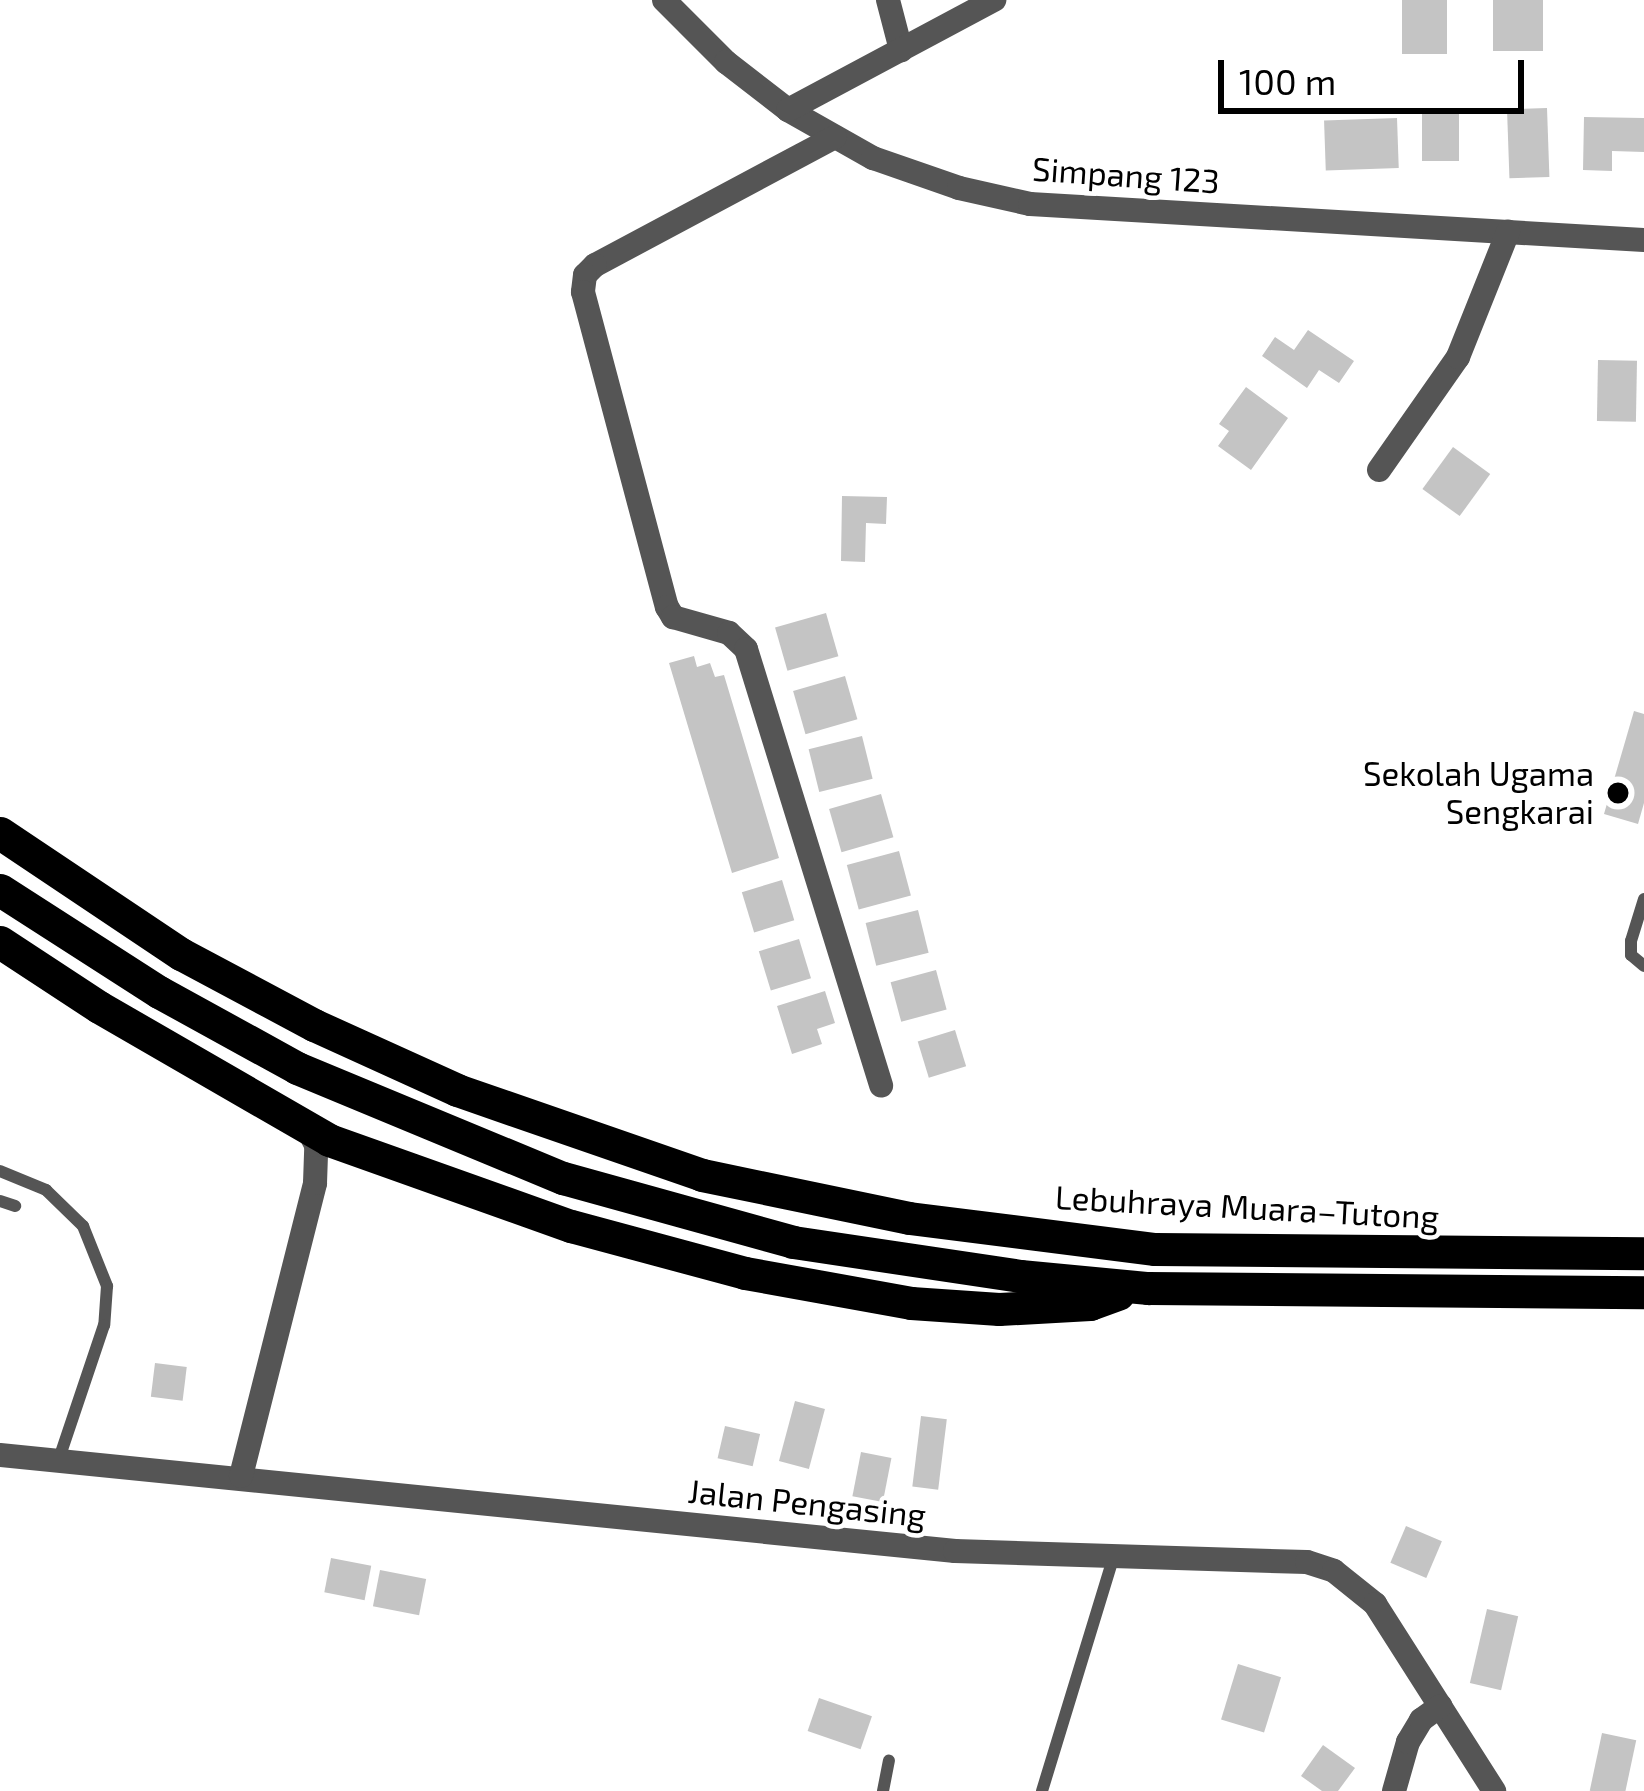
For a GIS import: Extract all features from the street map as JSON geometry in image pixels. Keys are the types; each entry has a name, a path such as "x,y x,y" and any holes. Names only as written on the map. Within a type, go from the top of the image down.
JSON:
{"highway":[{"name":"Lebuhraya Muara–Tutong","path":"0,833 181,954 314,1025 457,1090 575,1136 742,1185 909,1218 1155,1249 1644,1253"},
{"path":"0,890 159,992 297,1068 442,1132 563,1178 793,1242 1020,1276 1137,1287 1644,1292"},
{"path":"0,942 99,1007 307,1127 354,1149 571,1226 745,1273 910,1303 999,1309 1090,1304 1137,1287"}],"street":[{"name":"Simpang 123","path":"664,0 726,62 788,110 873,158 959,188 1030,204 1644,240"},
{"path":"888,0 901,50"},
{"path":"788,110 994,0"},
{"path":"835,137 596,265 585,275 584,292 667,607 673,617 729,633 746,649 881,1086"},
{"path":"1378,470 1458,357 1508,232"},
{"path":"241,1476 315,1183 316,1145 307,1127"},
{"path":"315,1183 354,1149"},
{"name":"Jalan Pengasing","path":"0,1455 956,1551 1282,1558 1334,1571 1375,1604 1495,1791"},
{"path":"1394,1791 1408,1742 1420,1720 1440,1706"}],"lane":[{"path":"1644,898 1631,941 1634,961 1644,967"},
{"path":"0,1171 46,1190 83,1226 107,1286 104,1325 58,1461"},
{"path":"0,1201 15,1207"},
{"path":"1042,1791 1114,1555"},
{"path":"883,1791 889,1761"}],"building":[{"path":"1402,0 1447,0 1447,54 1402,54"},
{"path":"1493,0 1543,0 1543,51 1493,51"},
{"path":"1547,108 1549,177 1509,178 1507,109"},
{"path":"1422,114 1459,114 1459,161 1422,161"},
{"path":"1584,117 1644,118 1644,152 1612,151 1612,171 1583,170"},
{"path":"1397,118 1399,168 1326,171 1324,121"},
{"path":"1308,330 1354,361 1339,383 1319,370 1307,388 1262,356 1275,337 1294,350"},
{"path":"1598,360 1637,361 1636,422 1597,421"},
{"path":"1246,387 1288,418 1251,470 1218,446 1229,431 1219,424"},
{"path":"1453,447 1490,474 1460,516 1422,489"},
{"path":"842,496 887,497 886,524 866,523 865,562 841,561"},
{"path":"826,613 838,656 787,671 775,628"},
{"path":"694,656 697,667 710,663 715,677 724,675 779,858 732,873 669,663"},
{"path":"845,676 857,719 805,734 793,691"},
{"path":"1634,711 1644,714 1644,803 1638,824 1604,814"},
{"path":"862,736 873,779 819,792 809,749"},
{"path":"881,794 893,837 841,852 829,809"},
{"path":"899,851 911,895 859,909 847,865"},
{"path":"782,880 794,920 754,932 742,892"},
{"path":"918,910 929,953 876,966 866,923"},
{"path":"799,939 811,978 771,990 759,951"},
{"path":"936,970 947,1010 901,1022 891,982"},
{"path":"825,991 835,1023 817,1029 822,1044 792,1054 777,1006"},
{"path":"955,1030 966,1066 929,1078 918,1041"},
{"path":"155,1363 187,1367 183,1401 151,1397"},
{"path":"795,1401 825,1409 809,1469 779,1461"},
{"path":"921,1416 947,1419 938,1490 912,1486"},
{"path":"725,1426 760,1434 753,1466 718,1458"},
{"path":"861,1452 891,1458 883,1502 852,1496"},
{"path":"1406,1526 1442,1541 1426,1578 1390,1563"},
{"path":"331,1558 371,1566 365,1600 324,1592"},
{"path":"380,1570 426,1579 419,1615 373,1606"},
{"path":"1487,1609 1518,1616 1501,1690 1470,1683"},
{"path":"1238,1664 1281,1677 1264,1733 1221,1719"},
{"path":"819,1698 872,1716 861,1749 808,1731"},
{"path":"1602,1733 1636,1740 1625,1791 1590,1791"},
{"path":"1323,1745 1355,1768 1338,1791 1322,1791 1301,1776"}],"place":[{"name":"Sekolah Ugama Sengkarai","path":"1618,793"}]}
